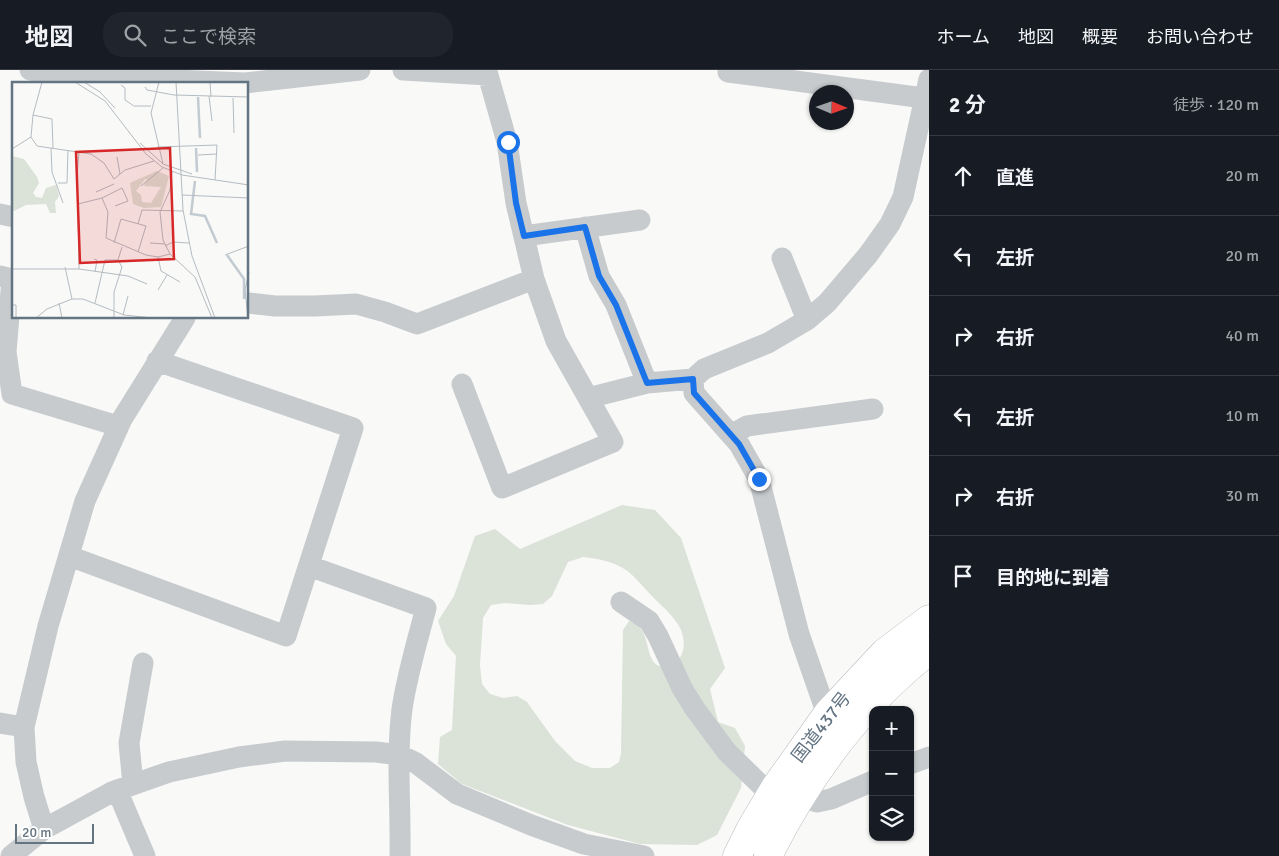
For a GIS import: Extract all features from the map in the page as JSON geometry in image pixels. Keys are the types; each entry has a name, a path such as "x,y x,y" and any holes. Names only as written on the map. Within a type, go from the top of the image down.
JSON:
{"highway":[{"name":"国道437号","path":"737,856 771,795 828,713 886,652 929,619"},
{"name":"国道437号","path":"768,856 801,797 847,730 903,672 929,651"}],"street":[{"path":"37,70 81,76 222,82"},
{"path":"249,83 360,70"},
{"path":"403,70 488,75 508,142 516,203 534,279 556,341 613,442 502,488 462,384"},
{"path":"588,398 647,383 693,379 704,369 768,343 807,320 827,303 868,255 890,224 903,197 927,89 728,72"},
{"path":"524,236 640,220"},
{"path":"585,227 599,276 616,305 647,383"},
{"path":"782,258 807,320"},
{"path":"0,276 12,279 6,352 6,399 118,426"},
{"path":"249,303 275,306 356,304 418,324 534,279"},
{"path":"44,829 26,762 24,727 48,626 85,501 118,426 184,319"},
{"path":"69,556 286,636 353,428 157,361"},
{"path":"693,379 694,393 739,444 759,479 799,634 828,713 837,744"},
{"path":"732,435 747,426 873,409"},
{"path":"309,566 426,608 409,671 402,711 400,856"},
{"path":"620,602 649,621 682,688 695,709 727,752 771,795"},
{"path":"143,663 129,742 125,787 145,856"},
{"path":"0,722 24,727"},
{"path":"11,856 44,829 125,787 169,772 239,757 285,751 376,752 400,755 416,763 457,794 531,825 563,846 584,844 644,856"},
{"path":"914,763 929,757"},
{"path":"801,797 817,802 831,799 869,783"}],"shaded area":[{"path":"622,505 655,510 681,538 725,668 710,689 718,722 735,728 745,746 741,788 717,835 697,845 640,844 568,825 462,784 438,764 440,737 452,730 456,656 446,644 438,621 454,596 475,536 495,529 520,549","holes":["583,557 616,564 626,570 673,618 681,631 684,641 679,659 672,665 663,667 652,660 645,638 637,625 629,621 623,630 621,753 619,762 610,768 592,768 575,761 555,741 527,702 517,696 503,698 490,694 482,684 480,665 483,618 491,605 505,603 543,604 552,596 568,562"]}],"route":[{"path":"508,142 516,203 524,236 585,227 599,276 616,305 647,383 693,379 694,393 739,444 759,479"}]}
